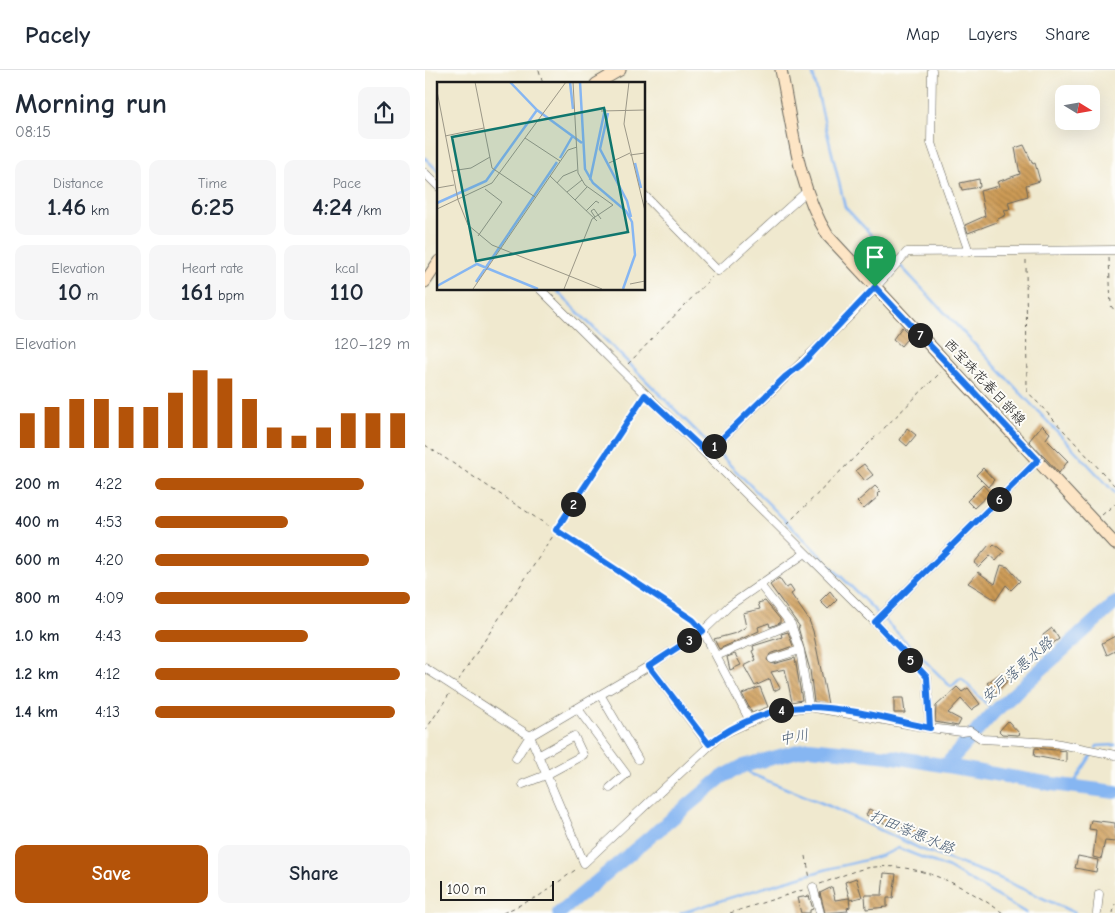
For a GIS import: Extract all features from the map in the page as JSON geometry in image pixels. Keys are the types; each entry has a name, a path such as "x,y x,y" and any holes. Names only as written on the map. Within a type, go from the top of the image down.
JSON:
{"main road":[{"path":"599,82 620,70"},
{"name":"西宝珠花春日部線","path":"781,70 806,192 816,216 828,236 1115,544"},
{"path":"425,282 437,264"}],"street":[{"path":"932,70 931,143 969,252"},
{"path":"425,173 437,184"},
{"path":"645,196 718,271 806,192"},
{"path":"707,453 785,377 809,357 907,252 1112,250"},
{"path":"541,290 645,395 707,453 804,554 875,622 927,677 930,728"},
{"path":"875,622 1038,460"},
{"path":"516,758 530,736 601,696 703,631 729,606 804,554"},
{"path":"760,585 791,624 800,650 809,707"},
{"path":"716,656 791,624"},
{"path":"703,631 750,721"},
{"path":"772,659 800,650"},
{"path":"649,666 709,744"},
{"path":"425,668 530,736 584,864 709,744 721,735 750,721 791,708 809,707 930,728 962,732 969,731 982,739 1055,743 1115,755"},
{"path":"601,696 638,759"},
{"path":"579,709 626,774 610,788"},
{"path":"523,784 546,775 583,755 574,736 538,756"},
{"path":"813,886 820,913"},
{"path":"1097,913 1099,894"}],"path":[{"path":"1112,250 1111,306 1115,311"},
{"path":"1026,251 1027,392 1115,486"},
{"path":"622,370 718,271"},
{"path":"781,530 948,364"},
{"path":"425,731 645,395"},
{"path":"425,445 693,620 703,631"},
{"path":"1094,522 1115,504"},
{"path":"806,856 807,870 813,886"},
{"path":"503,913 539,896 584,864"},
{"path":"730,913 867,868 899,868 955,882 972,891 1003,913"},
{"path":"1113,913 1115,904"}],"building":[{"path":"1024,145 1033,164 1035,163 1040,181 1026,185 1028,196 1008,202 1010,209 1004,210 1006,215 996,220 997,222 968,233 965,225 985,216 980,191 999,186 997,182 1020,174 1015,148"},
{"path":"979,179 980,187 962,190 960,183"},
{"path":"902,327 910,335 901,346 893,339"},
{"path":"1042,425 1050,433 1046,439 1068,461 1059,473 1029,441"},
{"path":"907,428 916,435 907,446 900,440"},
{"path":"864,464 873,475 865,481 856,470"},
{"path":"983,468 994,480 988,487 976,475"},
{"path":"983,485 990,493 974,508 967,501"},
{"path":"875,486 880,491 877,494 879,496 864,509 857,502"},
{"path":"994,544 1004,552 996,561 990,556 979,567 974,563 989,545 991,547"},
{"path":"1001,565 1008,567 1020,581 1011,590 1006,585 996,600 968,583 978,572 995,584"},
{"path":"779,578 786,588 790,586 794,592 791,594 809,620 828,704 814,702 810,670 798,627 800,627 770,585"},
{"path":"830,591 837,600 828,609 820,601"},
{"path":"765,601 780,619 780,623 770,627 769,623 758,627 759,631 719,649 714,639 736,633 746,627 743,613 760,609 758,603"},
{"path":"1052,628 1059,639 1049,646 1043,635"},
{"path":"788,632 793,646 770,654 767,660 773,664 795,658 802,700 792,702 785,669 771,672 780,688 774,691 770,679 755,686 744,666 756,660 752,651 754,650 753,646 782,637 781,634"},
{"path":"1115,636 1115,651 1107,655 1102,643"},
{"path":"735,654 741,665 730,670 727,657"},
{"path":"1001,673 1008,680 996,693 987,683"},
{"path":"760,687 768,707 752,713 742,694"},
{"path":"957,687 962,692 968,688 980,704 971,710 961,699 948,713 961,720 958,726 935,722 936,706"},
{"path":"894,698 903,698 905,713 894,713"},
{"path":"1008,721 1020,734 1002,734 999,731"},
{"path":"1035,748 1066,751 1066,762 1034,756"},
{"path":"869,809 918,830 915,837 866,815"},
{"path":"1091,820 1115,823 1115,842 1105,841 1101,859 1093,857 1096,830 1089,829"},
{"path":"1078,856 1098,860 1096,872 1075,868"},
{"path":"884,873 896,874 893,898 887,898 887,907 866,909 865,895 882,895"},
{"path":"856,878 862,897 850,900 845,882"},
{"path":"832,887 835,900 849,898 850,907 847,908 848,911 825,913 820,893"},
{"path":"809,896 813,909 810,910 810,913 801,913 797,898"}],"waterway":[{"path":"812,70 845,207 1115,493"},
{"path":"425,158 437,170"},
{"path":"556,290 951,687 961,678 994,712"},
{"name":"安戸落悪水路","path":"946,765 994,712 1115,603"},
{"path":"1096,748 1097,746 1115,745"},
{"name":"中川","path":"559,913 722,777 743,766 809,748 889,756 1052,784 1115,792"},
{"path":"1072,786 1093,753"},
{"name":"打田落悪水路","path":"743,766 751,774 829,806 923,850 997,877 1075,913"},
{"path":"681,913 810,874 874,858 898,848 949,868 1026,913"}],"route":[{"path":"875,287 1038,460 875,622 927,677 930,728 834,710 809,707 791,708 773,712 750,721 721,735 709,744 649,666 703,631 693,620 556,530 645,395 707,453 785,377 802,364 851,315 875,287"}]}
